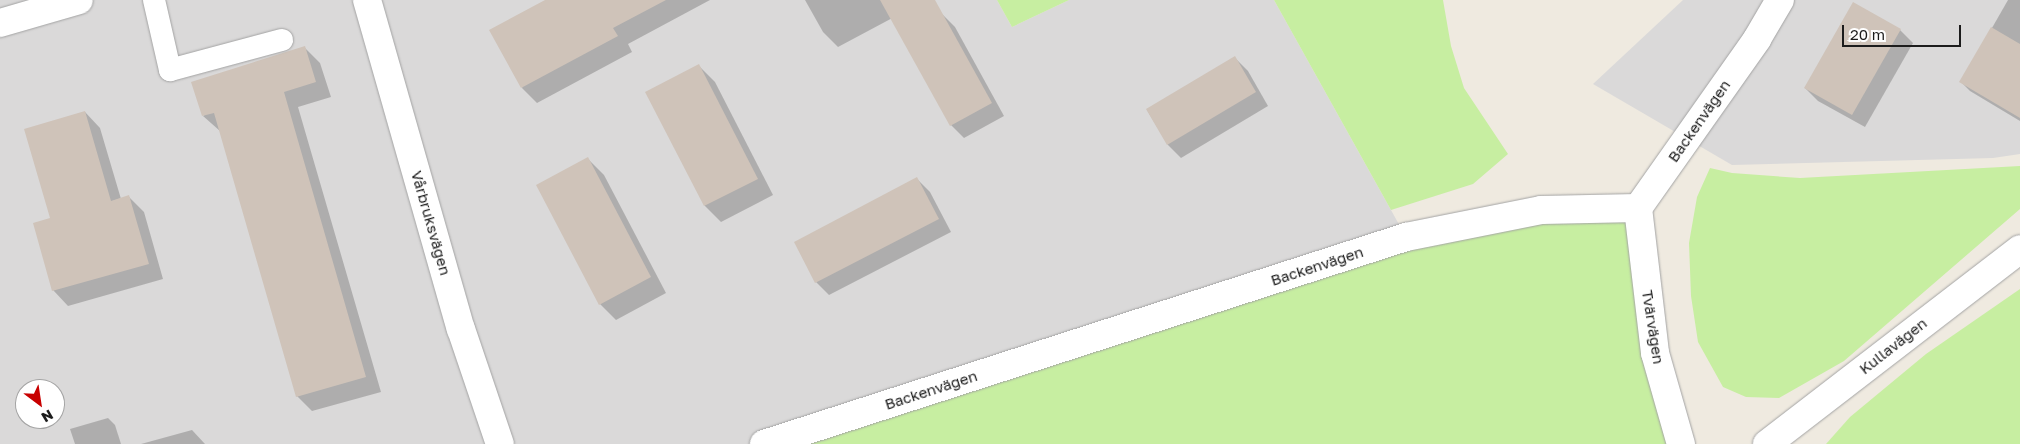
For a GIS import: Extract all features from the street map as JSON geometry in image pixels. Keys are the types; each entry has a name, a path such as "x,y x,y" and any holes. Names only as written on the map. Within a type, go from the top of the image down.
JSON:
{"street":[{"path":"0,23 79,0"},
{"name":"Vårbruksvägen","path":"367,0 461,329 500,444"},
{"name":"Backenvägen","path":"764,444 1406,237 1541,210 1638,208 1756,39 1780,0"},
{"name":"Tvärvägen","path":"1638,208 1655,353 1681,444"},
{"name":"Kullavägen","path":"1767,444 2020,248"}],"lane":[{"path":"154,0 170,70 282,40"}],"shaded area":[{"path":"0,0 997,0 1012,27 1069,0 1274,0 1406,237 764,444 0,444"},
{"path":"1683,0 2020,0 2020,154 1993,158 1732,165 1593,84"}],"green space":[{"path":"997,0 1069,0 1012,27"},
{"path":"1274,0 1443,0 1451,46 1464,88 1508,154 1473,184 1391,210"},
{"path":"2020,166 2020,209 1844,361 1779,398 1746,397 1723,387 1698,342 1691,296 1689,243 1697,197 1710,168 1732,173 1800,178"},
{"path":"1638,208 1681,444 764,444 1406,237"},
{"path":"2020,289 2020,444 1826,444 1850,417 1926,354"}],"building":[{"path":"545,0 666,0 613,28 618,36 521,88 489,30"},
{"path":"880,0 935,0 992,103 950,126"},
{"path":"1853,2 1901,29 1852,115 1804,88"},
{"path":"1991,27 2020,44 2020,118 1959,82"},
{"path":"305,46 316,82 284,92 366,377 296,397 214,113 202,116 191,82"},
{"path":"1235,56 1256,92 1167,145 1146,109"},
{"path":"699,64 758,179 704,206 645,92"},
{"path":"85,111 111,201 129,195 149,264 52,291 33,223 50,218 24,129"},
{"path":"588,157 651,277 599,305 536,185"},
{"path":"917,177 939,219 815,283 794,242"}]}
